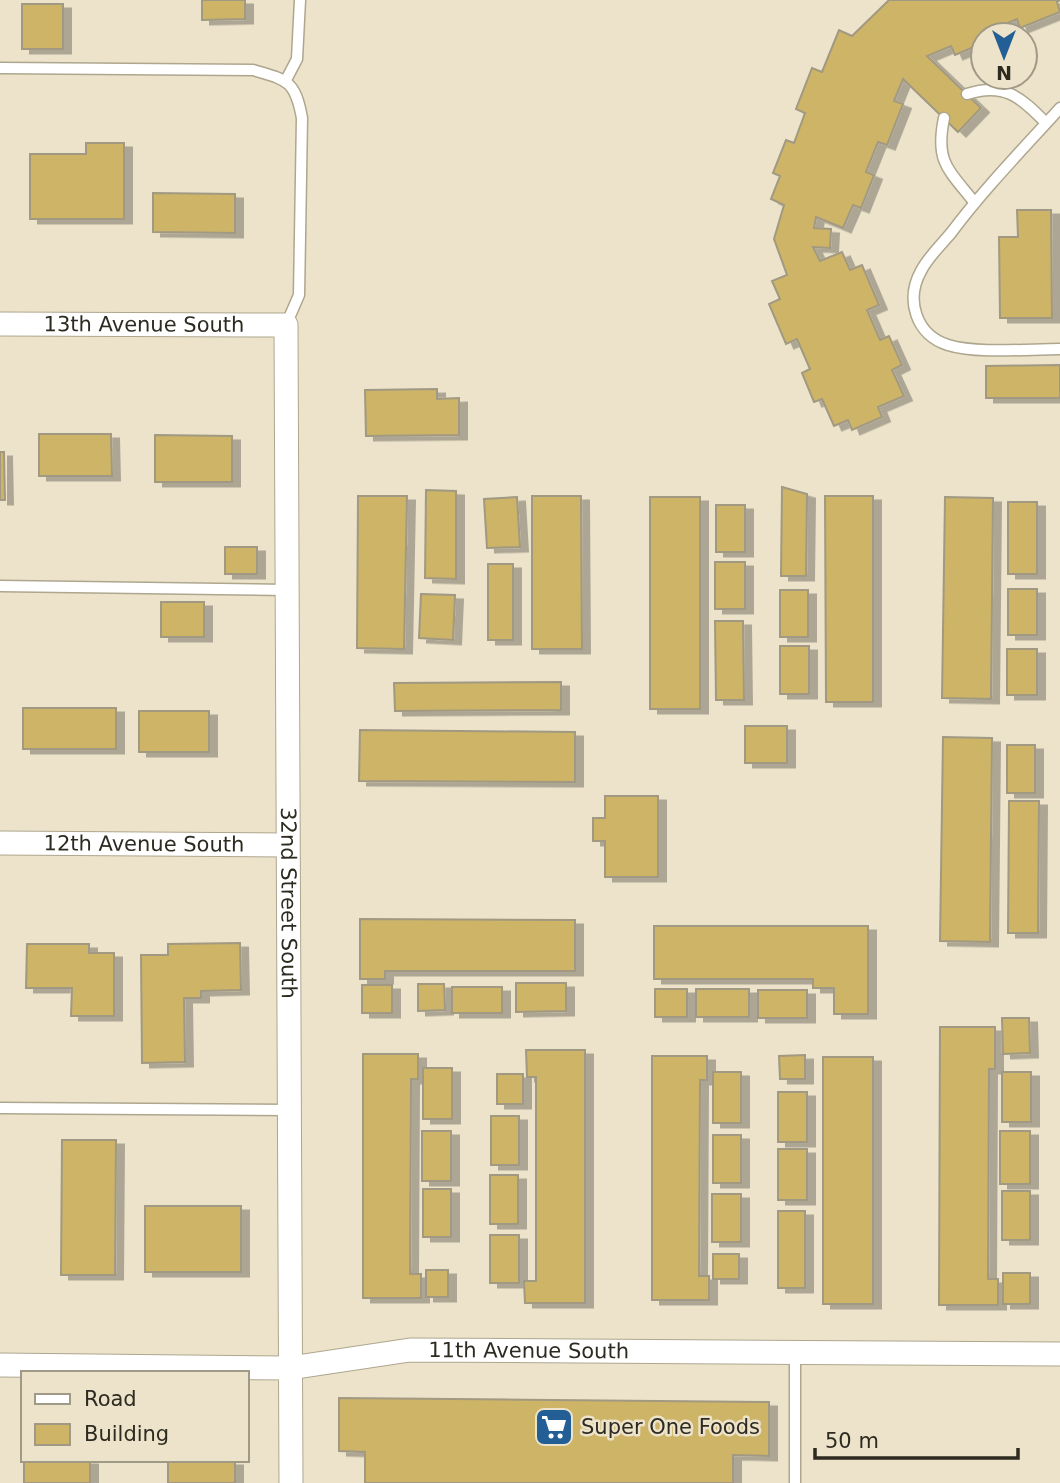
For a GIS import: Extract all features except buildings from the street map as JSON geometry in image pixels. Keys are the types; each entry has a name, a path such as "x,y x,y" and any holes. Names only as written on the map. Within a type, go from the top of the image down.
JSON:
{"street":[{"name":"13th Avenue South","path":"0,324 286,325"},
{"name":"32nd Street South","path":"286,325 291,1483"},
{"name":"12th Avenue South","path":"0,843 287,845"},
{"name":"11th Avenue South","path":"0,1366 290,1368 410,1350 1060,1354"}],"lane":[{"path":"286,80 297,59 300,0"},
{"path":"0,68 253,71 286,80 298,97 302,118 299,295 286,325"},
{"path":"967,94 998,89 1015,94 1046,123"},
{"path":"1060,108 974,202 921,271 915,292 915,314 925,333 946,344 964,348 1060,349"},
{"path":"944,118 939,141 943,159 951,174 974,202"},
{"path":"0,586 286,590"},
{"path":"0,1108 289,1110"},
{"path":"795,1353 795,1483"}],"place":[{"name":"Super One Foods","path":"554,1427"}]}
